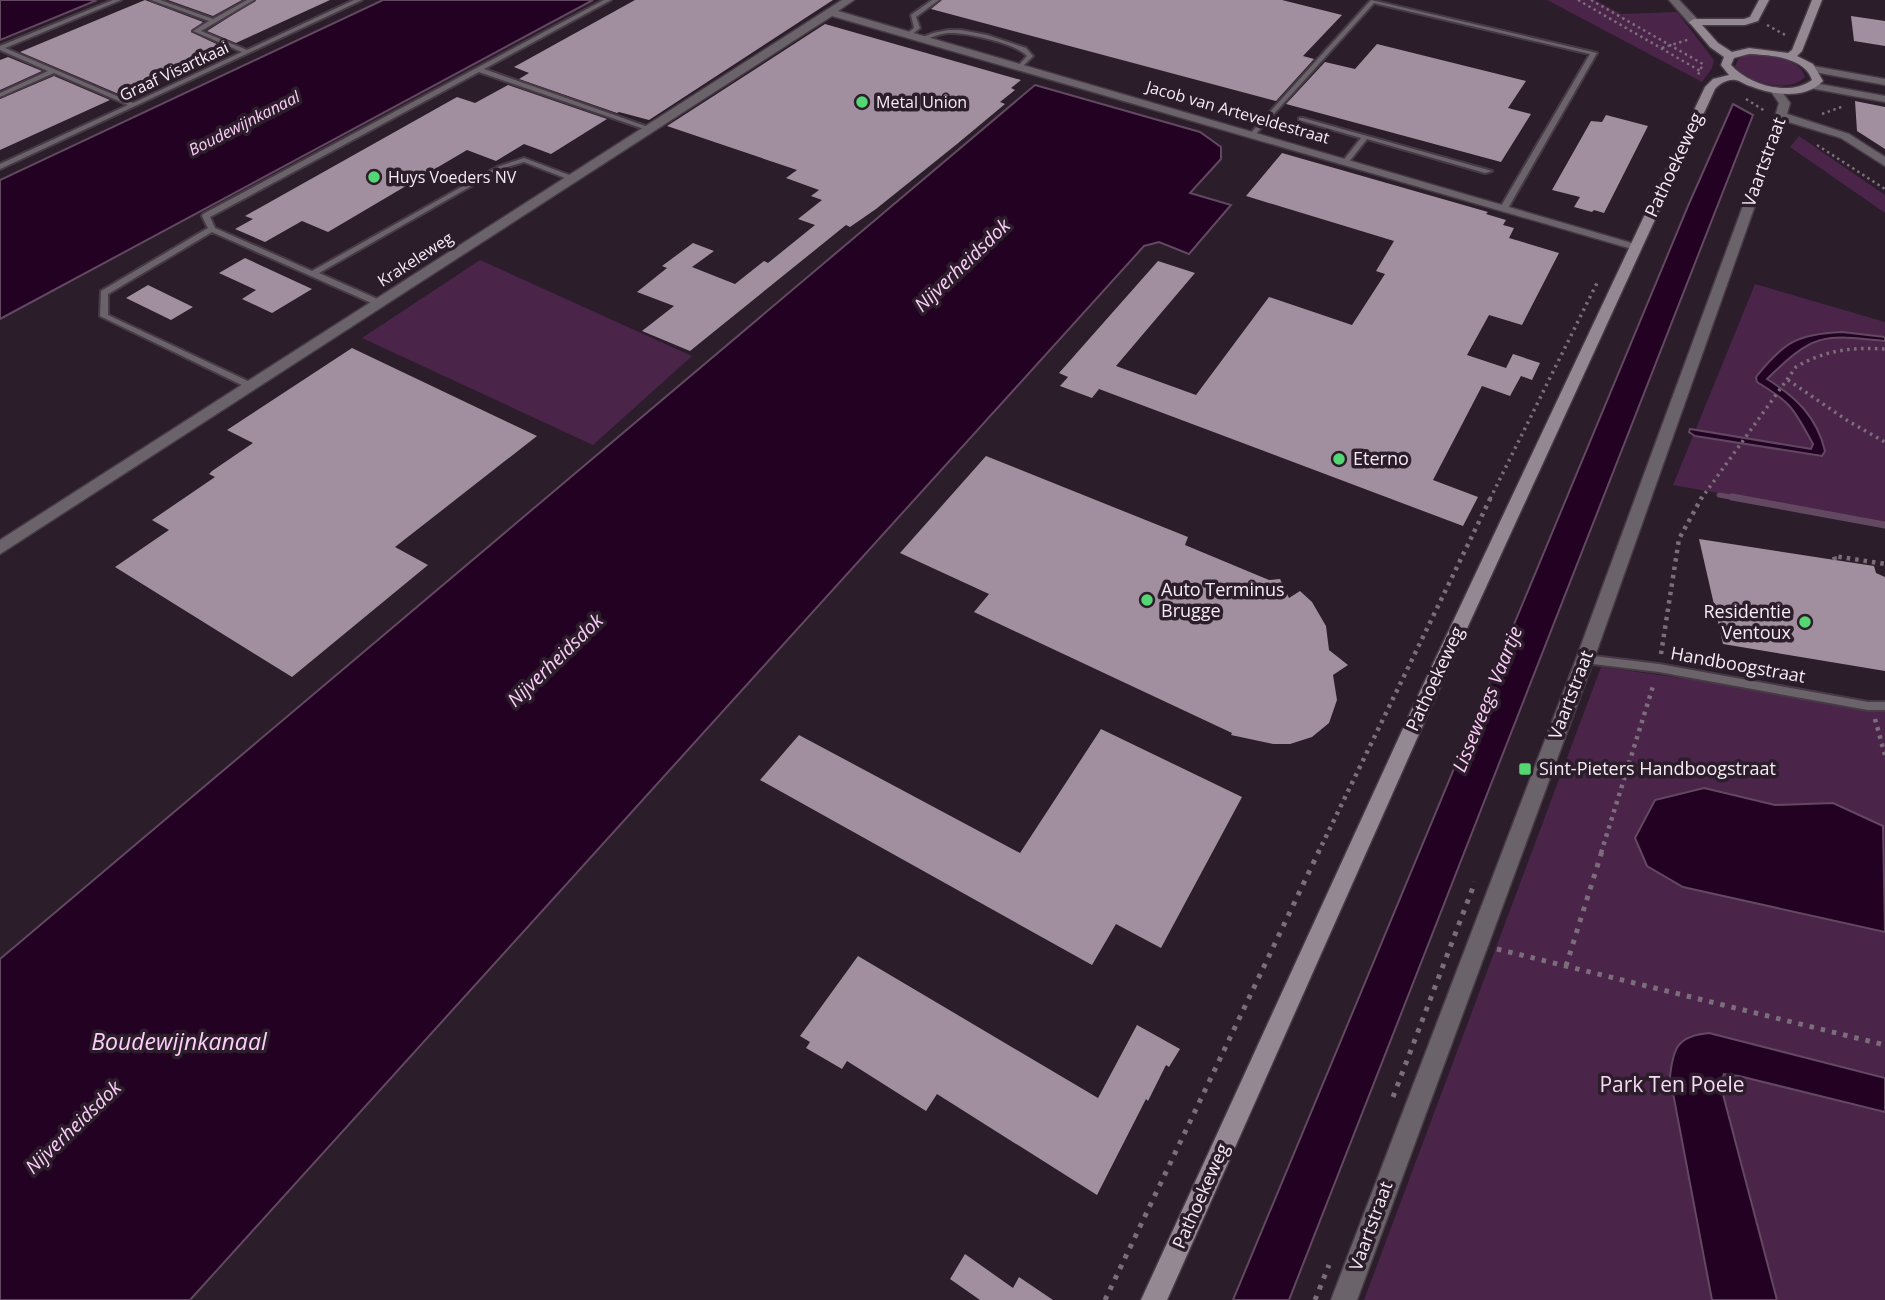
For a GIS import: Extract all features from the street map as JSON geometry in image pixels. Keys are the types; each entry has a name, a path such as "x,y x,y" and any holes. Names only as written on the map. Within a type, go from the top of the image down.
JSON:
{"main road":[{"path":"1694,22 1745,22 1754,19 1764,0"},
{"path":"1790,57 1797,51 1817,0"},
{"path":"1694,22 1720,50 1730,56 1749,51 1790,57 1813,69 1818,81 1804,90 1775,90 1736,76 1726,65 1730,56"},
{"name":"Pathoekeweg","path":"1154,1300 1426,698 1710,87 1717,81 1736,76"}],"street":[{"name":"Krakeleweg","path":"0,548 849,0"},
{"path":"1674,0 1694,22"},
{"name":"Jacob van Arteveldestraat","path":"830,12 1636,246"},
{"path":"1813,69 1885,82"},
{"path":"1814,86 1885,99"},
{"name":"Vaartstraat","path":"1344,1300 1585,659 1781,116 1785,103 1775,90"},
{"path":"1781,116 1845,136 1885,162"}],"lane":[{"path":"0,48 118,0"},
{"path":"154,0 213,21"},
{"path":"248,52 196,31 251,0"},
{"name":"Graaf Visartkaai","path":"0,167 359,0"},
{"path":"379,303 212,229 206,216 608,0"},
{"path":"908,35 917,28 913,16 936,0"},
{"path":"1252,135 1373,1 1594,53 1504,208"},
{"path":"921,38 938,30 956,29 1024,49 1030,56 1020,67"},
{"path":"0,48 133,105"},
{"path":"479,69 649,129"},
{"path":"0,95 54,71"},
{"path":"1301,119 1488,171"},
{"path":"1346,162 1365,137"},
{"path":"312,274 499,169 524,160 573,178"},
{"path":"212,229 104,293 103,316 251,386"},
{"name":"Handboogstraat","path":"1585,659 1659,668 1868,706 1885,706"}],"path":[{"path":"1578,0 1700,71"},
{"path":"1591,0 1703,64 1693,86"},
{"path":"1589,6 1597,4"},
{"path":"1754,19 1800,43"},
{"path":"1662,48 1685,39 1708,38"},
{"path":"1808,138 1885,189"},
{"path":"1105,1300 1397,686 1600,278"},
{"path":"1566,966 1659,668 1679,539 1702,498 1796,367 1816,355 1842,347 1885,349"},
{"path":"1788,380 1848,421 1885,442"},
{"path":"1835,560 1834,556 1885,564"},
{"path":"1868,706 1874,713 1885,755"},
{"path":"1476,944 1885,1045"}],"green space":[{"path":"1547,0 1595,0 1621,14 1677,12 1714,60 1712,68 1702,82"},
{"path":"1748,55 1773,56 1790,61 1802,70 1805,77 1789,85 1759,81 1735,66 1738,59"},
{"path":"1799,136 1885,195 1885,213 1790,147"},
{"path":"480,260 692,356 593,445 362,338"},
{"path":"1755,284 1885,322 1885,523 1673,485"},
{"name":"Park Ten Poele","path":"1601,667 1885,706 1885,1300 1364,1300"}],"water":[{"path":"0,0 91,0 95,1 0,40"},
{"name":"Boudewijnkanaal","path":"383,0 593,0 0,319 0,180"},
{"name":"Boudewijnkanaal","path":"1035,85 1200,132 1221,147 1221,159 1190,193 1231,205 1189,254 1159,242 1144,246 190,1300 0,1300 0,959"},
{"name":"Lisseweegs Vaartje","path":"1733,104 1753,115 1289,1300 1233,1300 1688,206"},
{"path":"1842,332 1885,337 1885,341 1846,338 1819,340 1796,353 1767,379 1787,393 1811,418 1825,451 1822,456 1695,436 1689,432 1690,429 1811,449 1813,444 1791,408 1757,382 1756,377 1775,355 1793,342 1814,335"},
{"path":"1704,788 1775,805 1833,803 1883,826 1885,932 1683,887 1647,866 1635,838 1655,800"},
{"path":"1709,1033 1885,1078 1885,1112 1724,1074 1720,1083 1777,1300 1712,1300 1670,1077 1673,1058 1679,1045 1690,1037"}],"building":[{"path":"145,0 203,22 191,32 225,48 121,95 20,52"},
{"path":"168,0 242,0 213,16"},
{"path":"256,0 330,0 236,43 207,31"},
{"path":"635,0 833,0 649,120 617,113 519,79 529,73 514,67"},
{"path":"942,0 1282,0 1342,15 1303,56 1314,59 1276,101 931,9"},
{"path":"1851,16 1885,21 1885,46 1854,41"},
{"path":"825,24 1021,80 1011,88 1015,90 1000,102 1005,104 957,144 876,209 850,227 846,225 690,351 642,331 674,306 637,292 667,268 662,266 693,243 714,251 692,267 735,284 764,261 768,263 815,225 798,219 822,200 811,196 819,190 786,178 797,170 667,126"},
{"path":"1377,44 1526,81 1508,108 1531,114 1501,162 1286,104 1325,62 1355,69"},
{"path":"8,57 42,71 0,90 0,60"},
{"path":"54,76 110,100 0,150 0,99"},
{"path":"508,85 607,119 551,154 524,144 496,161 467,150 328,232 302,221 265,242 235,229 253,219 245,216 457,97 475,103"},
{"path":"1855,101 1885,107 1885,149 1857,131"},
{"path":"1606,115 1648,126 1604,213 1574,207 1580,197 1552,190 1591,121 1602,122"},
{"path":"1282,153 1488,212 1486,214 1506,220 1503,225 1514,228 1509,238 1559,253 1522,325 1489,315 1467,355 1506,368 1513,354 1540,363 1532,380 1521,376 1510,396 1482,386 1433,480 1478,497 1463,526 1099,389 1092,398 1060,386 1068,377 1059,373 1158,261 1195,273 1116,366 1196,395 1269,297 1352,325 1385,274 1376,271 1394,241 1246,196"},
{"path":"245,258 312,289 272,313 242,299 256,290 219,273"},
{"path":"148,285 193,307 171,320 126,298"},
{"path":"352,348 537,436 395,547 428,565 292,677 115,567 169,530 152,520 215,477 209,474 253,443 227,430"},
{"name":"Auto Terminus Brugge","path":"986,456 1188,537 1185,545 1269,580 1280,579 1289,598 1300,591 1312,602 1326,626 1329,650 1348,665 1333,675 1337,700 1329,723 1312,737 1290,744 1273,744 1231,735 1232,733 974,612 989,594 900,553"},
{"name":"Residentie Ventoux","path":"1699,539 1874,566 1876,573 1885,577 1885,671 1723,644"},
{"path":"1101,729 1242,797 1161,948 1116,924 1092,965 760,780 799,735 1020,853"},
{"path":"858,956 1098,1098 1137,1025 1180,1049 1169,1067 1166,1065 1148,1101 1146,1099 1097,1195 937,1094 926,1111 847,1061 842,1069 806,1048 810,1042 800,1036"},
{"path":"965,1254 1013,1288 1019,1277 1053,1300 980,1300 950,1279"}],"waterway":[{"path":"1719,495 1742,499"},
{"path":"1732,497 1885,525"}],"place":[{"name":"Metal Union","path":"862,102"},
{"name":"Huys Voeders NV","path":"374,177"},
{"name":"Eterno","path":"1339,459"},
{"name":"Auto Terminus Brugge","path":"1147,600"},
{"name":"Residentie Ventoux","path":"1805,622"},
{"name":"Sint-Pieters Handboogstraat","path":"1525,769"}],"water label":[{"name":"Nijverheidsdok","path":"962,265"},
{"name":"Nijverheidsdok","path":"555,660"},
{"name":"Nijverheidsdok","path":"73,1127"}]}
